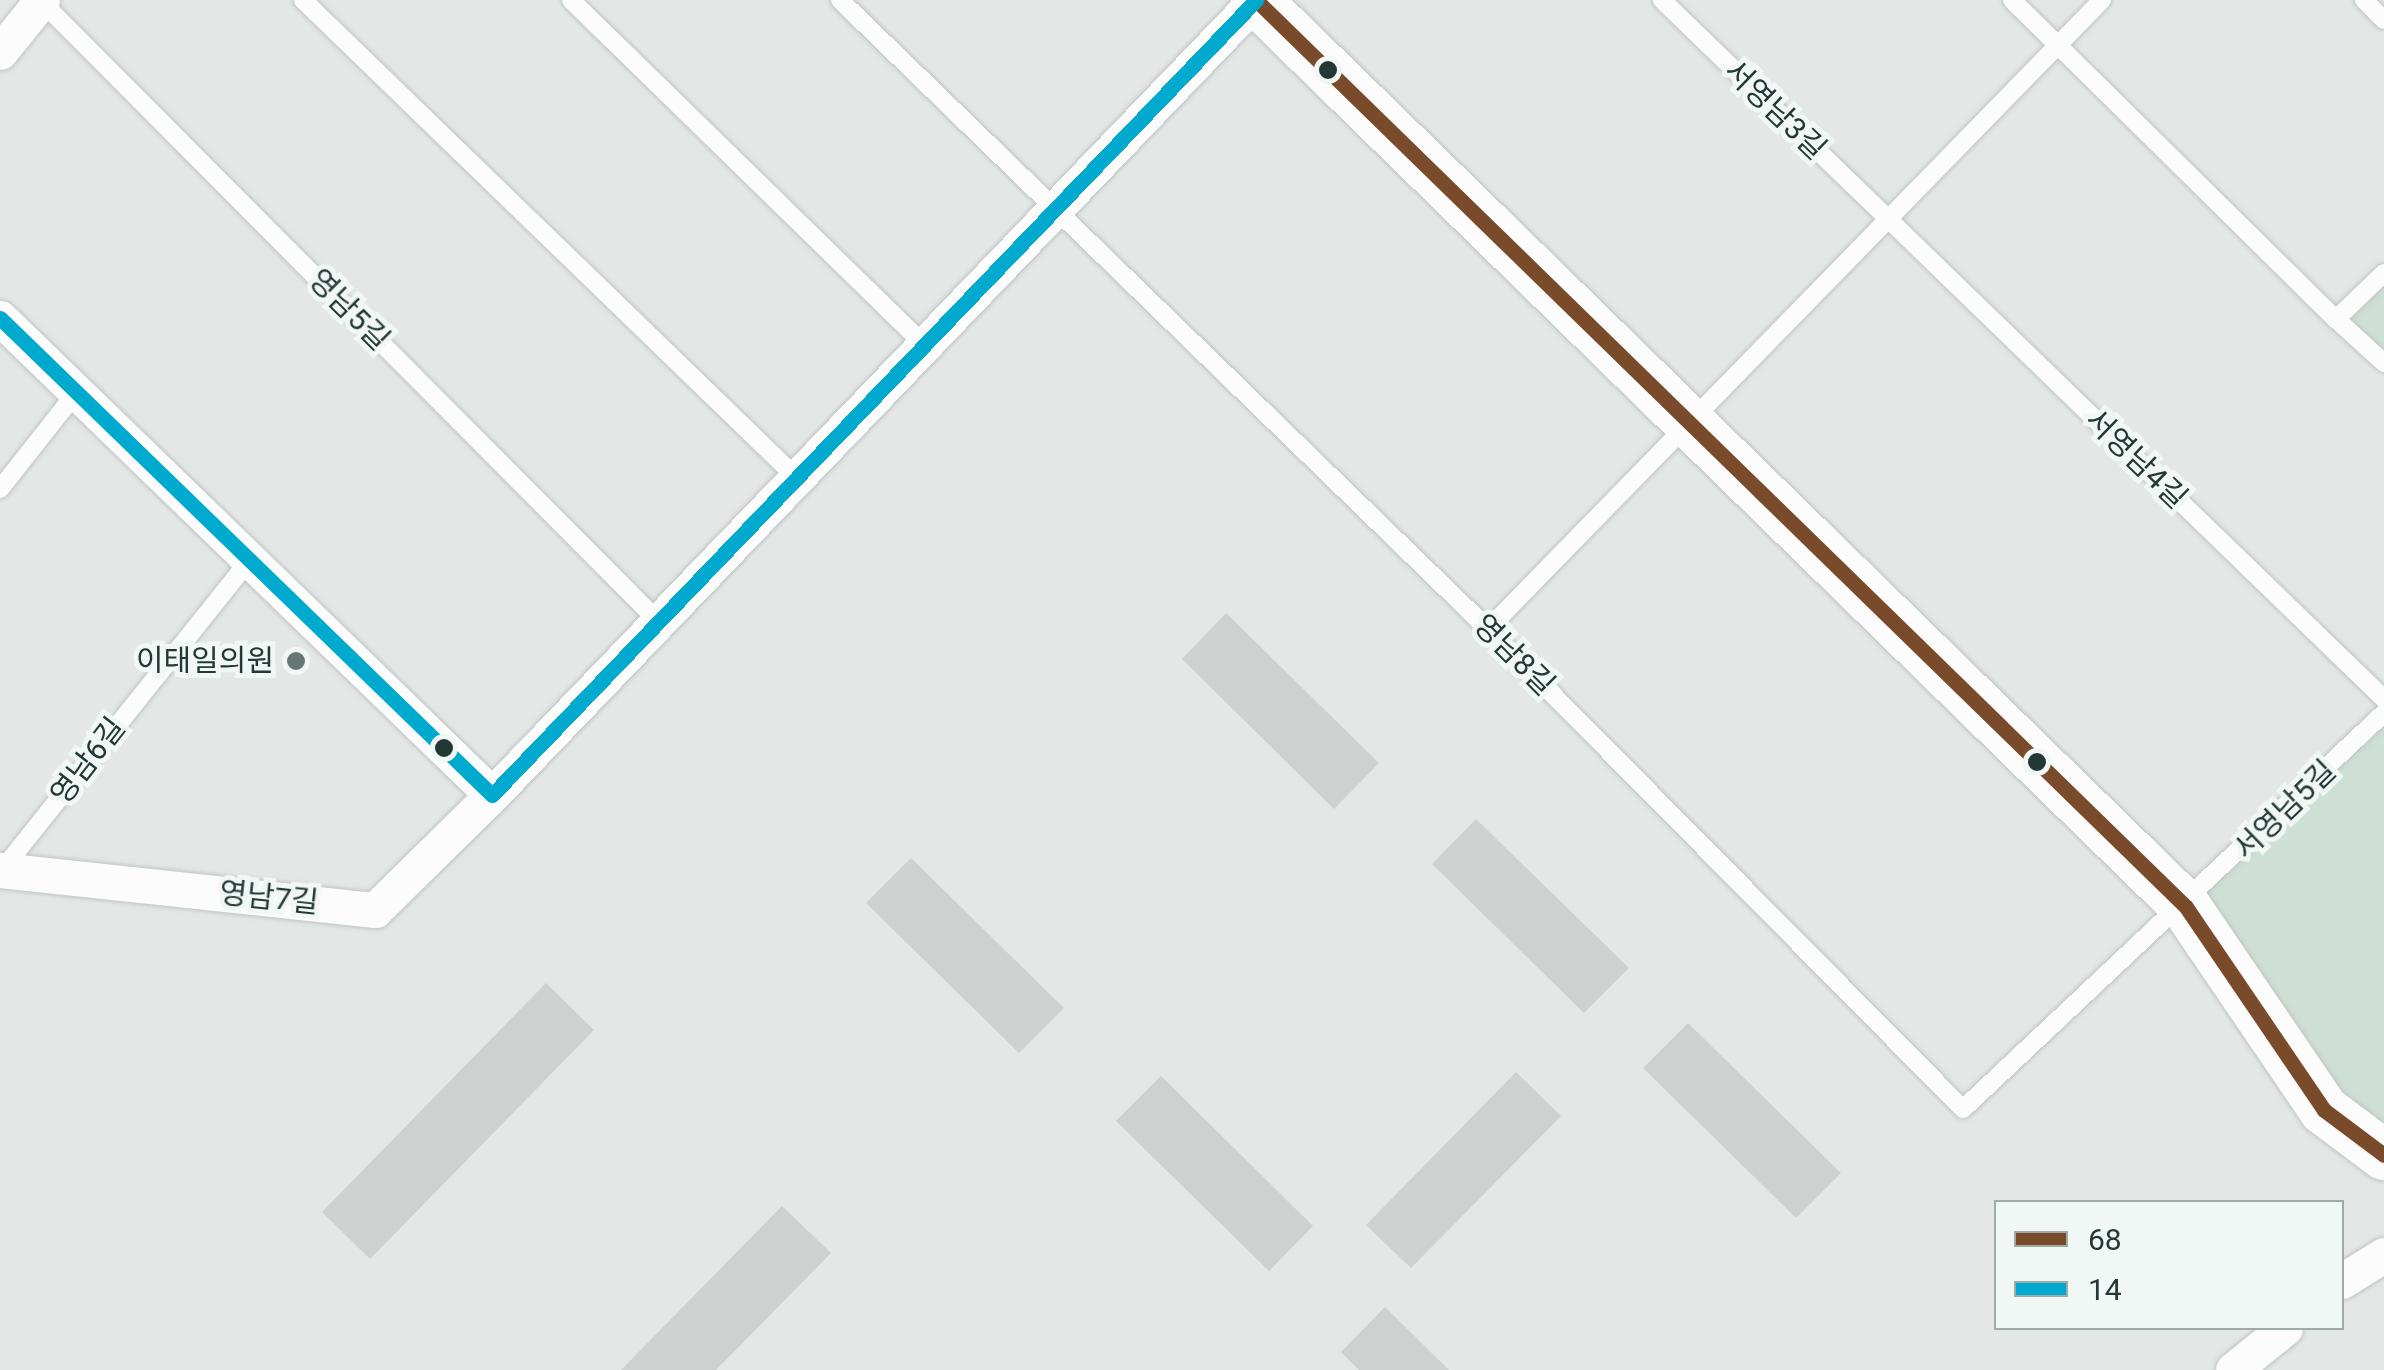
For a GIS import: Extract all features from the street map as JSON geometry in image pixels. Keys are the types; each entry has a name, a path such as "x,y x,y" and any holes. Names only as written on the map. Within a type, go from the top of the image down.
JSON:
{"street":[{"name":"영남5길","path":"0,52 42,0"},
{"path":"0,318 492,794 656,619 797,478 922,342 1054,212 1256,0 1686,426 2186,907 2324,1110 2384,1155"},
{"name":"영남7길","path":"1,870 374,910 492,794"},
{"path":"2344,1280 2384,1255"},
{"path":"2233,1370 2283,1330"}],"lane":[{"name":"영남5길","path":"42,0 656,619"},
{"path":"304,0 797,478"},
{"path":"571,0 922,342"},
{"path":"840,0 1054,212"},
{"name":"서영남3길","path":"1662,0 1888,219"},
{"path":"2012,0 2384,363"},
{"path":"1488,629 2102,0"},
{"path":"2364,0 2384,20"},
{"name":"영남8길","path":"1054,212 1488,629 1964,1109"},
{"name":"서영남4길","path":"1888,219 2384,699"},
{"path":"2336,319 2384,273"},
{"path":"0,490 75,394"},
{"name":"영남6길","path":"1,870 250,559"},
{"name":"서영남5길","path":"1964,1109 2186,907 2384,712"}],"green space":[{"path":"2384,274 2384,363 2336,319"},
{"path":"2384,715 2384,1155 2186,907"}],"building":[{"path":"1226,613 1379,763 1334,809 1182,659"},
{"path":"1476,819 1629,968 1584,1013 1432,864"},
{"path":"911,858 1064,1008 1019,1053 866,903"},
{"path":"546,983 594,1030 370,1259 322,1212"},
{"path":"1688,1023 1841,1173 1796,1218 1643,1068"},
{"path":"1516,1072 1561,1116 1411,1268 1366,1225"},
{"path":"1161,1076 1313,1226 1269,1271 1116,1121"},
{"path":"782,1206 831,1253 716,1370 621,1370"},
{"path":"1385,1307 1449,1370 1359,1370 1341,1352"}],"transit line":[{"name":"68","path":"1256,0 2186,907 2324,1110 2384,1155"},
{"name":"14","path":"0,318 492,795 1256,0"}],"place":[{"name":"이태일의원","path":"296,661"}]}
